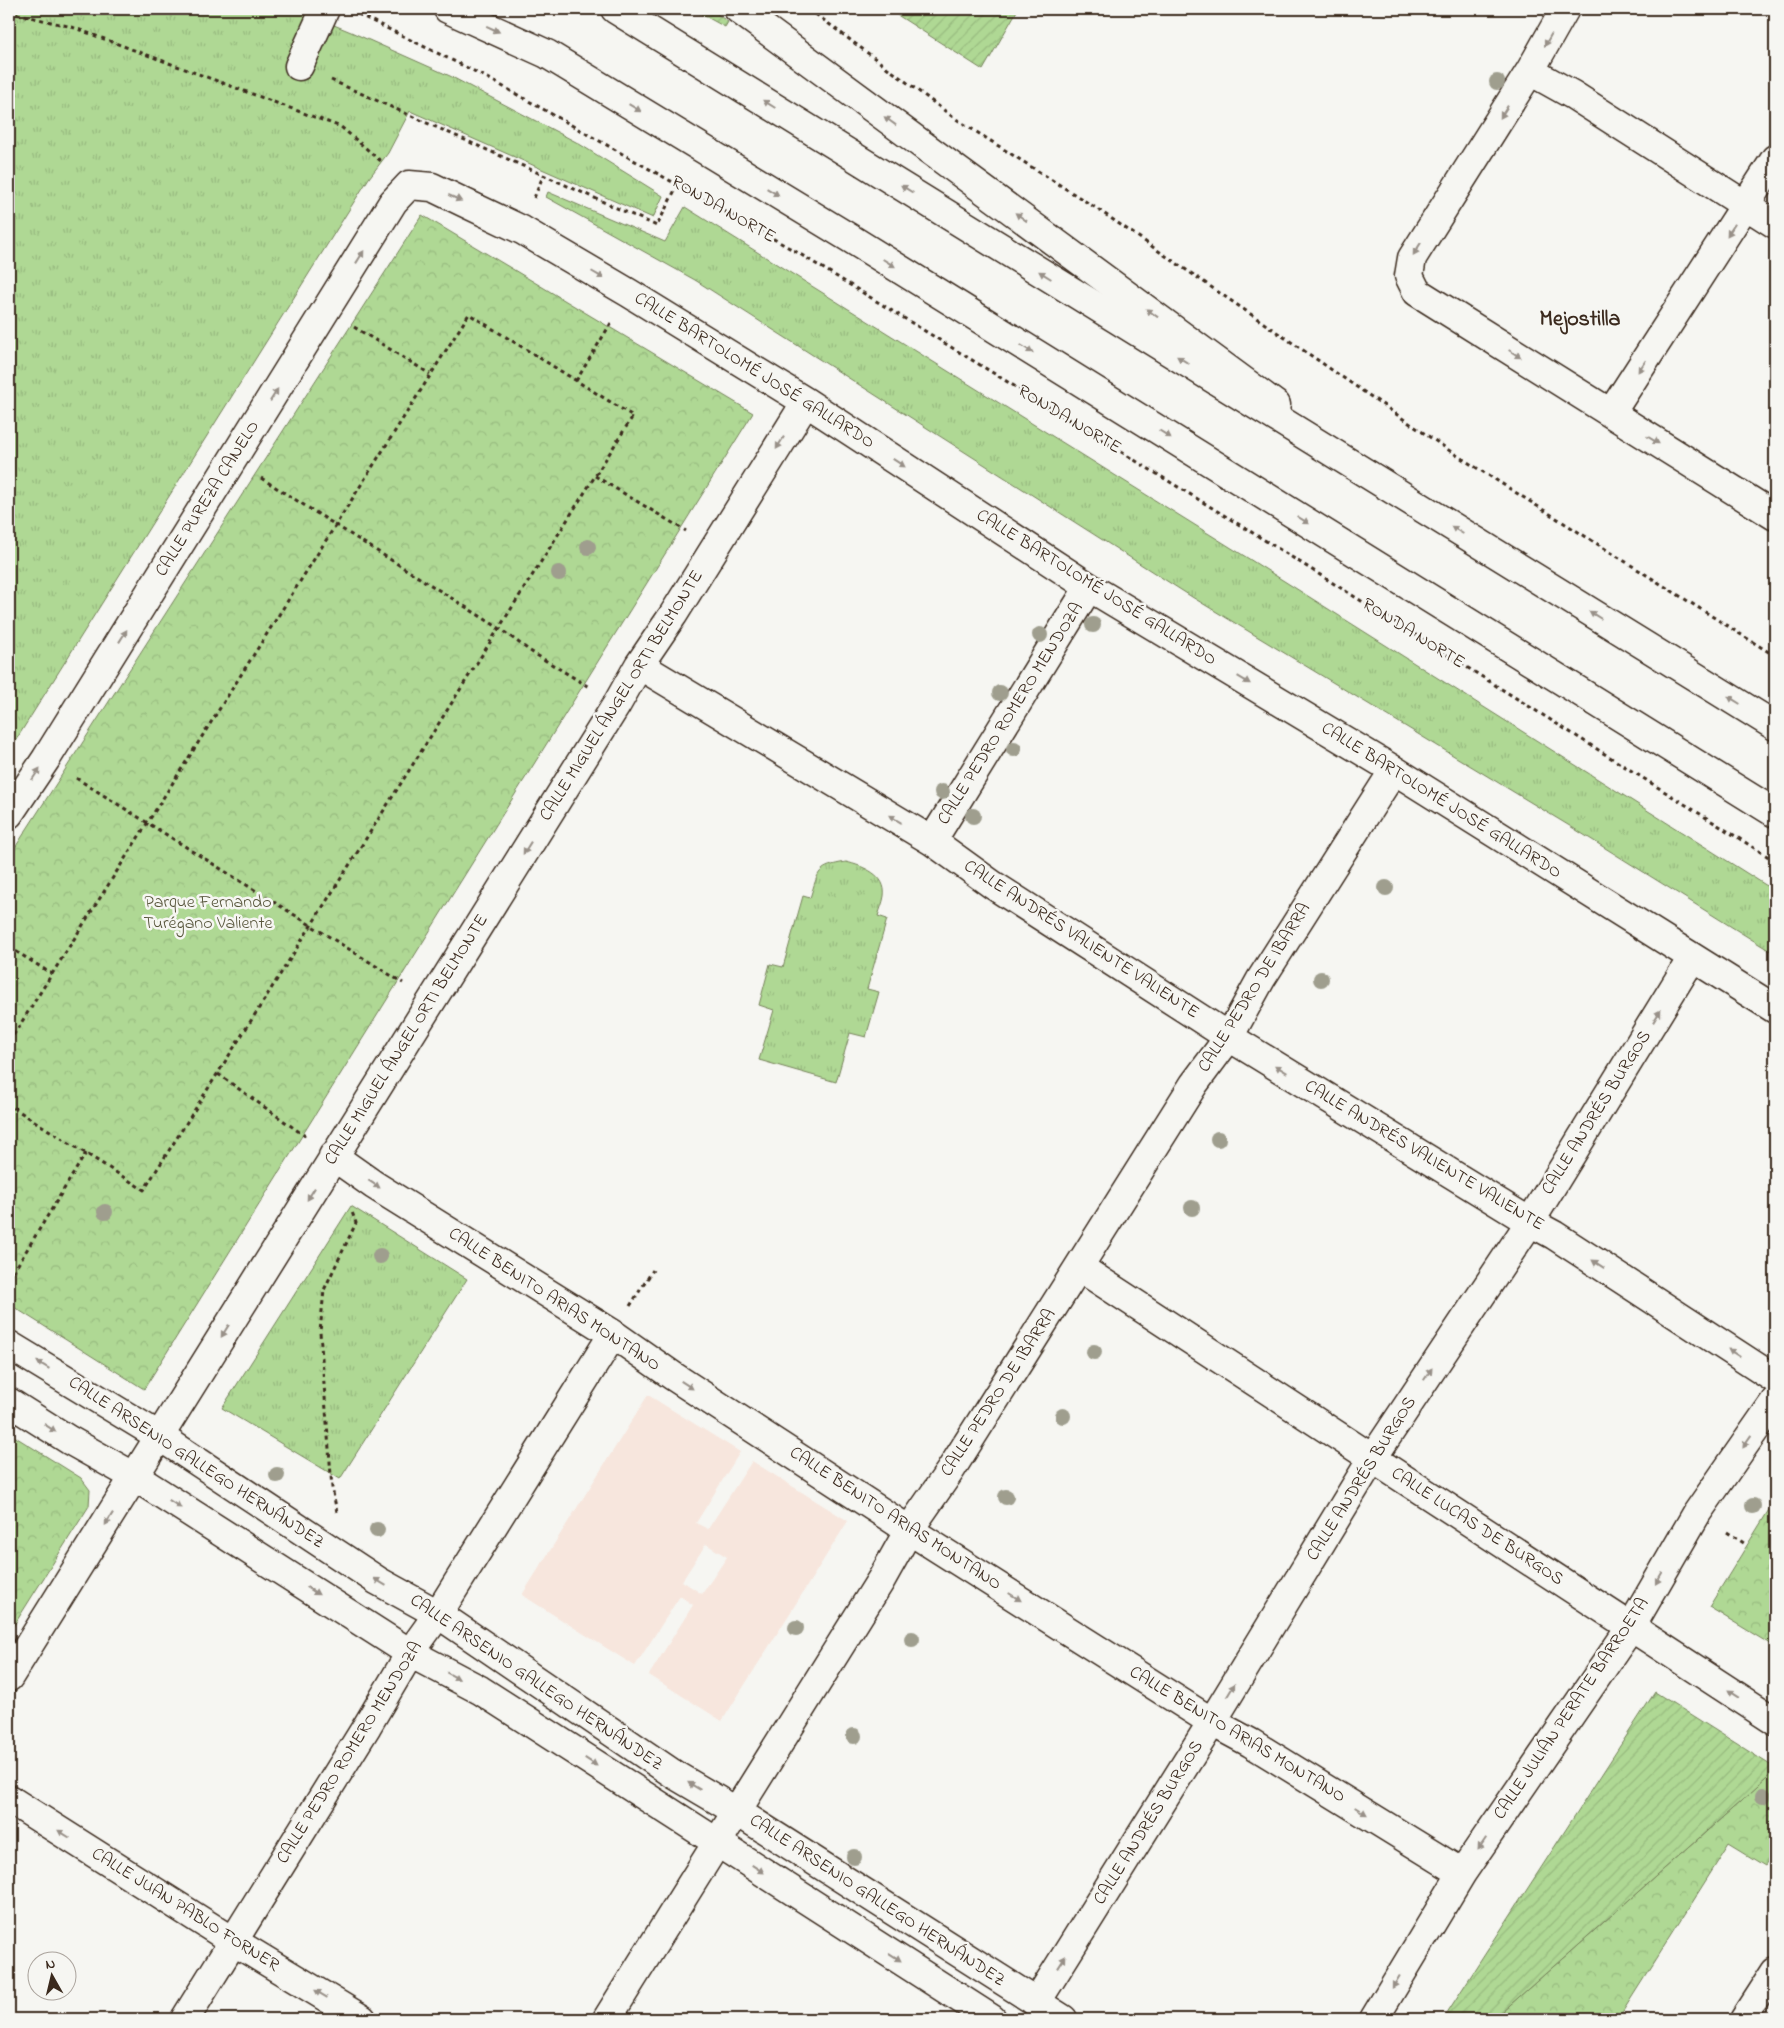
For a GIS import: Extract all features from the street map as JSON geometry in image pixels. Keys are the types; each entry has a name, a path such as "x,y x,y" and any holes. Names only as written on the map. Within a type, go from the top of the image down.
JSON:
{"main road":[{"path":"299,66 325,9"},
{"path":"448,9 547,54 839,232 1775,813"},
{"path":"615,9 1775,726"},
{"path":"738,9 1388,487"},
{"path":"1565,9 1530,71 1412,258 1409,276 1417,292 1775,516"},
{"path":"1530,71 1573,95 1775,224"},
{"path":"1611,413 1775,159"},
{"name":"CALLE BARTOLOMÉ JOSÉ GALLARDO","path":"409,185 432,187 522,230 629,293 806,402 1089,587 1394,770 1775,1009"},
{"name":"CALLE PUREZA CANELO","path":"9,814 46,759 393,202 409,185"},
{"name":"CALLE MIGUEL ÁNGEL ORTI BELMONTE","path":"9,1677 617,704 639,665 806,402"},
{"name":"CALLE PEDRO ROMERO MENDOZA","path":"932,841 1089,587"},
{"name":"CALLE ANDRÉS VALIENTE VALIENTE","path":"639,665 932,841 993,885 1229,1037 1554,1235 1775,1379"},
{"name":"CALLE PEDRO DE IBARRA","path":"607,2019 876,1588 909,1530 950,1471 1194,1084 1229,1037 1261,978 1394,770"},
{"name":"CALLE ANDRÉS BURGOS","path":"1036,2003 1212,1722 1372,1459 1530,1222 1692,958"},
{"name":"CALLE BENITO ARIAS MONTANO","path":"333,1156 464,1242 613,1334 673,1376 909,1530 1212,1722 1259,1748 1462,1873"},
{"name":"CALLE LUCAS DE BURGOS","path":"1079,1267 1775,1721"},
{"name":"CALLE PEDRO ROMERO MENDOZA","path":"185,2019 367,1726 410,1653 438,1614 613,1334"},
{"name":"CALLE ARSENIO GALLEGO HERNÁNDEZ","path":"9,1345 159,1436 378,1581 438,1614 676,1775 736,1811 1063,2019"},
{"name":"CALLE JULIÁN PERATE BARROETA","path":"1374,2019 1462,1873 1631,1627 1697,1513 1775,1401"},
{"name":"CALLE ARSENIO GALLEGO HERNÁNDEZ","path":"9,1402 69,1440 135,1477 410,1653 480,1690 992,2019"},
{"name":"CALLE JUAN PABLO FORNER","path":"9,1799 233,1941 362,2019"},
{"path":"1744,2019 1775,1971"}],"path":[{"path":"809,9 952,117 1096,208 1450,451 1775,656"},
{"path":"9,12 72,26 341,127 409,185"},
{"name":"RONDA NORTE","path":"354,12 486,77 795,251 961,355 1060,414 1775,861"},
{"path":"299,66 657,226 678,184"},
{"path":"576,381 629,293"},
{"path":"327,310 430,374"},
{"path":"9,1042 469,314 633,416 144,1190 9,1105"},
{"path":"233,460 499,628 530,651 617,704"},
{"path":"595,476 715,548"},
{"path":"46,759 432,1000"},
{"path":"9,947 52,974"},
{"path":"218,1074 333,1156 356,1223 324,1290 320,1332 332,1488 346,1559"},
{"path":"9,1279 86,1153"},
{"path":"613,1334 653,1270"}],"shaded area":[{"path":"648,1395 740,1452 696,1523 708,1529 752,1461 848,1521 722,1721 649,1675 693,1605 680,1596 635,1666 522,1595","holes":["706,1544 727,1557 702,1594 682,1581"]}],"green space":[{"path":"9,9 295,9 450,76 576,142 663,196 653,218 410,111 388,153 369,178 9,751"},
{"path":"692,9 710,9 728,22 725,27"},
{"path":"888,9 1018,9 983,70"},
{"path":"548,192 665,242 685,207 1246,557 1775,891 1775,954 1573,828 1192,597 695,280 546,197"},
{"name":"Parque Fernando Turégano Valiente","path":"422,215 753,413 144,1389 9,1304 9,857"},
{"path":"846,862 866,869 882,882 884,896 878,916 887,919 867,989 879,992 866,1037 850,1033 836,1082 759,1060 774,1010 759,1005 770,964 783,967 803,896 810,898 815,881 824,868"},
{"path":"351,1206 467,1279 340,1479 222,1408"},
{"path":"9,1433 81,1478 90,1490 89,1506 9,1633"},
{"path":"1775,1500 1775,1647 1709,1607"},
{"path":"1655,1692 1775,1768 1775,1771 1494,2019 1443,2019"},
{"path":"1775,1771 1775,1851 1765,1866 1729,1844 1618,2019 1494,2019"}],"district":[{"name":"Mejostilla","path":"1580,320"}]}
